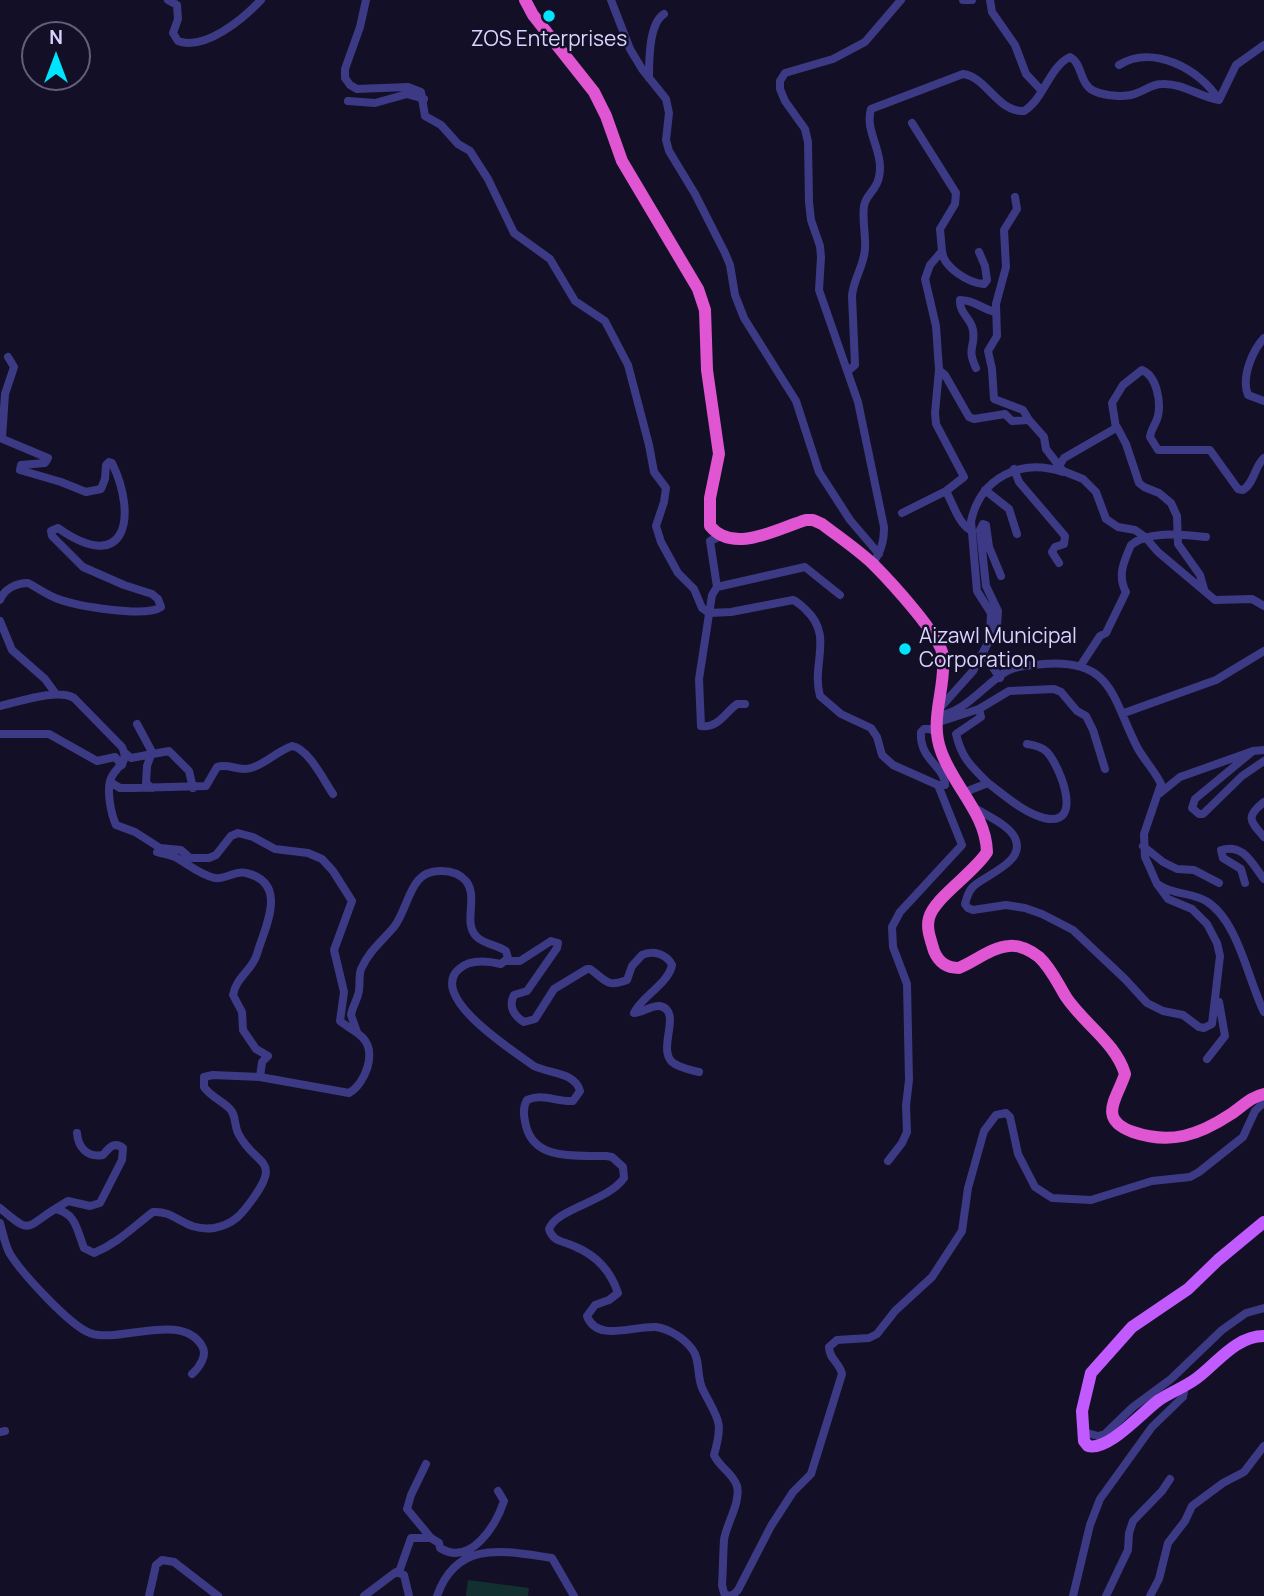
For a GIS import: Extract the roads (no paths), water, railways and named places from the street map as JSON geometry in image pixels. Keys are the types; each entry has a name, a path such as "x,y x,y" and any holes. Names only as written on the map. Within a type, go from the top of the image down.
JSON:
{"highway":[{"path":"524,0 594,92 622,161 698,289 705,310 707,370 719,454 709,514 710,526 721,536 755,538 796,523 813,520 822,524 876,559 941,646 943,667 936,721 942,755 972,807 984,835 987,852 980,863 935,906 929,917 928,928 936,956 943,964 959,968 998,948 1009,946 1030,951 1041,959 1081,1017 1117,1055 1125,1074 1113,1097 1112,1109 1120,1126 1129,1130 1157,1138 1183,1137 1216,1123 1249,1100 1264,1094"}],"main road":[{"path":"1264,1222 1188,1289 1132,1327 1091,1373 1082,1411 1083,1436 1088,1446 1101,1446 1238,1344 1250,1338 1264,1336"}],"street":[{"path":"167,0 177,5 178,19 173,33 178,41 184,43 202,41 216,35 261,0"},
{"path":"366,0 360,27 346,63 345,78 357,89 418,89 424,99 425,117 441,125 457,144 470,151 480,164 514,233 550,259 575,301 605,321 628,365 654,472 666,488 656,526 661,542 678,573 694,589 702,608 709,613 731,612 797,601 818,623 821,650 817,673 820,695 841,714 871,727 882,755 893,765 939,785 945,785 945,778 927,757 920,739 921,732 930,729 973,671 998,626 998,611 986,586 979,530 983,524 986,525 989,547 1001,576"},
{"path":"611,0 621,20 624,36 642,69 668,105 666,140 669,151 730,265 735,295 744,318 796,401 819,472 876,559"},
{"path":"876,559 884,541 884,527 858,402 819,290 821,257 811,220 808,142 805,129 779,89 785,73 833,59 865,41 901,0"},
{"path":"964,0 971,0"},
{"path":"990,0 992,12 1015,45 1026,74 1042,91"},
{"path":"649,78 653,26 657,18 664,14"},
{"path":"1219,100 1236,65 1264,45"},
{"path":"848,372 855,365 852,296 865,250 864,205 877,186 880,174 878,151 870,122 872,109 963,74 972,76 1016,111 1028,108 1062,62 1070,57 1076,61 1086,86 1095,91 1123,96 1135,94 1151,86 1177,85 1219,100"},
{"path":"1119,65 1133,58 1181,64 1210,88 1219,100"},
{"path":"348,101 375,103 407,94 424,99"},
{"path":"912,124 956,193 955,204 940,229 945,262 976,284 984,284 987,280 985,266 979,252"},
{"path":"1015,197 1018,205 1016,212 1004,230 1006,268 996,304 997,336 988,351 993,397 1023,410 1044,437 1046,449 1066,473"},
{"path":"902,513 946,491 961,481 964,474 936,424 934,413 939,370 936,326 925,279 930,265 943,251"},
{"path":"975,368 970,355 973,331 961,310 960,300 972,300 986,310 996,312"},
{"path":"1264,338 1258,344 1251,362 1245,391 1248,395 1264,401"},
{"path":"1,596 23,583 28,583 54,598 77,605 114,611 154,611 162,607 152,594 83,567 52,536 51,531 58,528 83,542 96,545 113,543 124,530 125,500 112,463 107,463 101,489 92,493 20,470 21,465 45,463 48,460 47,456 1,438 5,394 14,367 8,357"},
{"path":"939,370 945,375 971,418 1005,414 1012,421 1029,420"},
{"path":"1204,589 1200,575 1180,548 1177,516 1171,503 1159,493 1139,483 1126,444 1117,427 1112,403 1123,385 1142,370 1152,378 1156,392 1158,418 1150,437 1157,450 1210,450 1238,489 1242,490 1250,484 1257,465 1264,458"},
{"path":"1059,466 1064,458 1117,427"},
{"path":"1014,469 1019,482 1065,536 1064,544 1055,547 1052,552 1059,563"},
{"path":"989,642 991,612 977,591 973,512 985,490 1000,476 1014,469 1053,469 1083,479 1096,492 1104,515 1109,521 1118,527 1135,530 1145,537 1215,600 1252,599 1264,606"},
{"path":"985,490 1009,509 1017,534"},
{"path":"946,491 960,520 967,530 972,531"},
{"path":"721,536 710,541 717,587 712,595 699,679 701,726 709,727 721,720 737,704 745,704"},
{"path":"1081,665 1100,636 1106,633 1126,592 1122,585 1122,573 1131,545 1145,537 1206,537"},
{"path":"717,587 807,568 840,595"},
{"path":"0,621 12,650 45,679 56,694"},
{"path":"1124,713 1216,680 1264,651"},
{"path":"983,653 1000,678"},
{"path":"936,721 956,711 1008,670 1057,663 1081,665 1095,672 1109,688 1124,713 1138,748 1160,781 1143,846 1157,884 1168,899 1192,909 1207,924 1217,943 1220,956 1214,1021 1209,1027 1199,1027 1183,1015 1163,1011 1147,1003 1073,930 1042,914 1016,906 968,908 965,904 973,886 1011,860 1017,849 1015,838 1005,827 972,807"},
{"path":"936,721 979,709 1009,691 1046,688 1058,690 1077,711 1086,716 1105,769"},
{"path":"0,706 56,694 69,695 131,758 169,751 180,759 189,771 193,788"},
{"path":"979,709 981,717 957,734 961,752 969,765 988,783 1039,817 1055,819 1067,804 1066,787 1048,754 1037,746 1027,744"},
{"path":"137,724 152,752 147,766 146,783 152,789"},
{"path":"0,734 49,734 97,761 115,757 122,765"},
{"path":"110,782 120,788 193,788 209,784 217,767 227,765 241,770 254,768 292,746 298,747 308,756 333,794"},
{"path":"1157,796 1180,777 1253,751 1264,750"},
{"path":"1253,751 1195,799 1192,808 1203,814 1242,776 1264,761"},
{"path":"125,753 122,765 110,782 111,810 116,825 135,832 158,852 175,857 213,878 248,873 264,883 270,891 272,909 267,929 250,968 237,982 233,995 242,1012 243,1030 256,1049 268,1056 261,1062 260,1077"},
{"path":"965,792 988,783"},
{"path":"888,1161 907,1132 909,1080 907,984 893,947 892,927 905,905 962,845 939,785"},
{"path":"1264,802 1251,816 1252,823 1264,837"},
{"path":"55,1209 73,1218 84,1248 94,1253 126,1235 153,1212 168,1213 189,1226 202,1228 238,1220 265,1181 267,1169 239,1135 232,1110 207,1092 203,1080 208,1075 260,1077 341,1093 352,1092 366,1073 369,1055 366,1042 357,1032 340,1021 344,992 334,950 352,901 348,891 322,859 308,853 275,849 253,837 238,833 231,836 216,855 209,858 190,858 181,850 160,848 151,844"},
{"path":"1143,846 1177,869 1194,870 1219,883"},
{"path":"1245,883 1241,869 1223,858 1220,851 1230,848 1248,856 1264,878"},
{"path":"357,1032 351,1015 358,996 360,970 373,948 393,928 416,882 426,872 459,875 467,882 472,892 471,919 474,934 484,942 506,950 507,961"},
{"path":"1157,884 1166,890 1203,899 1214,907 1239,946 1264,1012"},
{"path":"699,1072 679,1066 669,1059 666,1047 670,1016 667,1010 661,1006 634,1013 637,1006 648,999 672,969 668,958 654,953 642,955 632,966 627,980 614,985 587,969 562,982 549,996 535,1019 524,1022 514,1012 513,995 527,991 558,943 551,942 520,961 466,964 454,974 453,992 460,1006 534,1066 546,1072 565,1075 578,1085 580,1091 573,1101 544,1096 527,1100 524,1105 524,1118 530,1137 554,1155 612,1157 623,1167 624,1178 615,1188 599,1199 554,1220 549,1229 555,1239 574,1245 593,1257 613,1280 618,1293 589,1310 589,1322 598,1328 617,1332 656,1327 669,1331 690,1346 696,1354 699,1381 715,1410 720,1427 714,1455 737,1486 737,1496 724,1538 722,1585 728,1596 738,1590 765,1536 793,1492 811,1474 842,1374 841,1367 829,1352 831,1344 837,1340 869,1338 877,1334 895,1311 932,1277 961,1231 968,1188 984,1130 996,1115 1006,1113 1010,1118 1018,1154 1035,1187 1052,1198 1091,1200 1153,1181 1180,1178 1199,1172 1243,1137 1255,1111 1264,1102"},
{"path":"1207,1059 1224,1039 1225,1034 1216,989"},
{"path":"0,1208 20,1225 27,1227 68,1201 90,1206 100,1203 122,1160 122,1148 115,1145 103,1155 88,1154 81,1147 77,1133"},
{"path":"0,1223 14,1260 39,1291 83,1330 96,1335 153,1329 181,1332 202,1344 204,1351 200,1365 192,1374"},
{"path":"1083,1436 1087,1433 1098,1436 1105,1434 1133,1407 1171,1379 1222,1330 1246,1313 1264,1308"},
{"path":"1073,1596 1090,1525 1100,1499 1152,1427 1183,1397 1185,1386"},
{"path":"1150,1596 1159,1579 1168,1543 1185,1521 1192,1506 1223,1483 1244,1472 1264,1446"},
{"path":"426,1464 407,1509 439,1543 440,1548 450,1552 464,1551 476,1546 489,1531 503,1506 504,1501 498,1491"},
{"path":"1106,1596 1128,1550 1133,1521 1170,1479"},
{"path":"368,1595 398,1572 410,1539 432,1538"},
{"path":"437,1596 443,1579 463,1559 479,1554 508,1552 552,1558 574,1596"},
{"path":"149,1596 156,1565 162,1560 169,1560 218,1596"},
{"path":"398,1572 405,1577 409,1596"}],"place":[{"name":"ZOS Enterprises","path":"549,16"},
{"name":"Aizawl Municipal Corporation","path":"905,649"}]}
